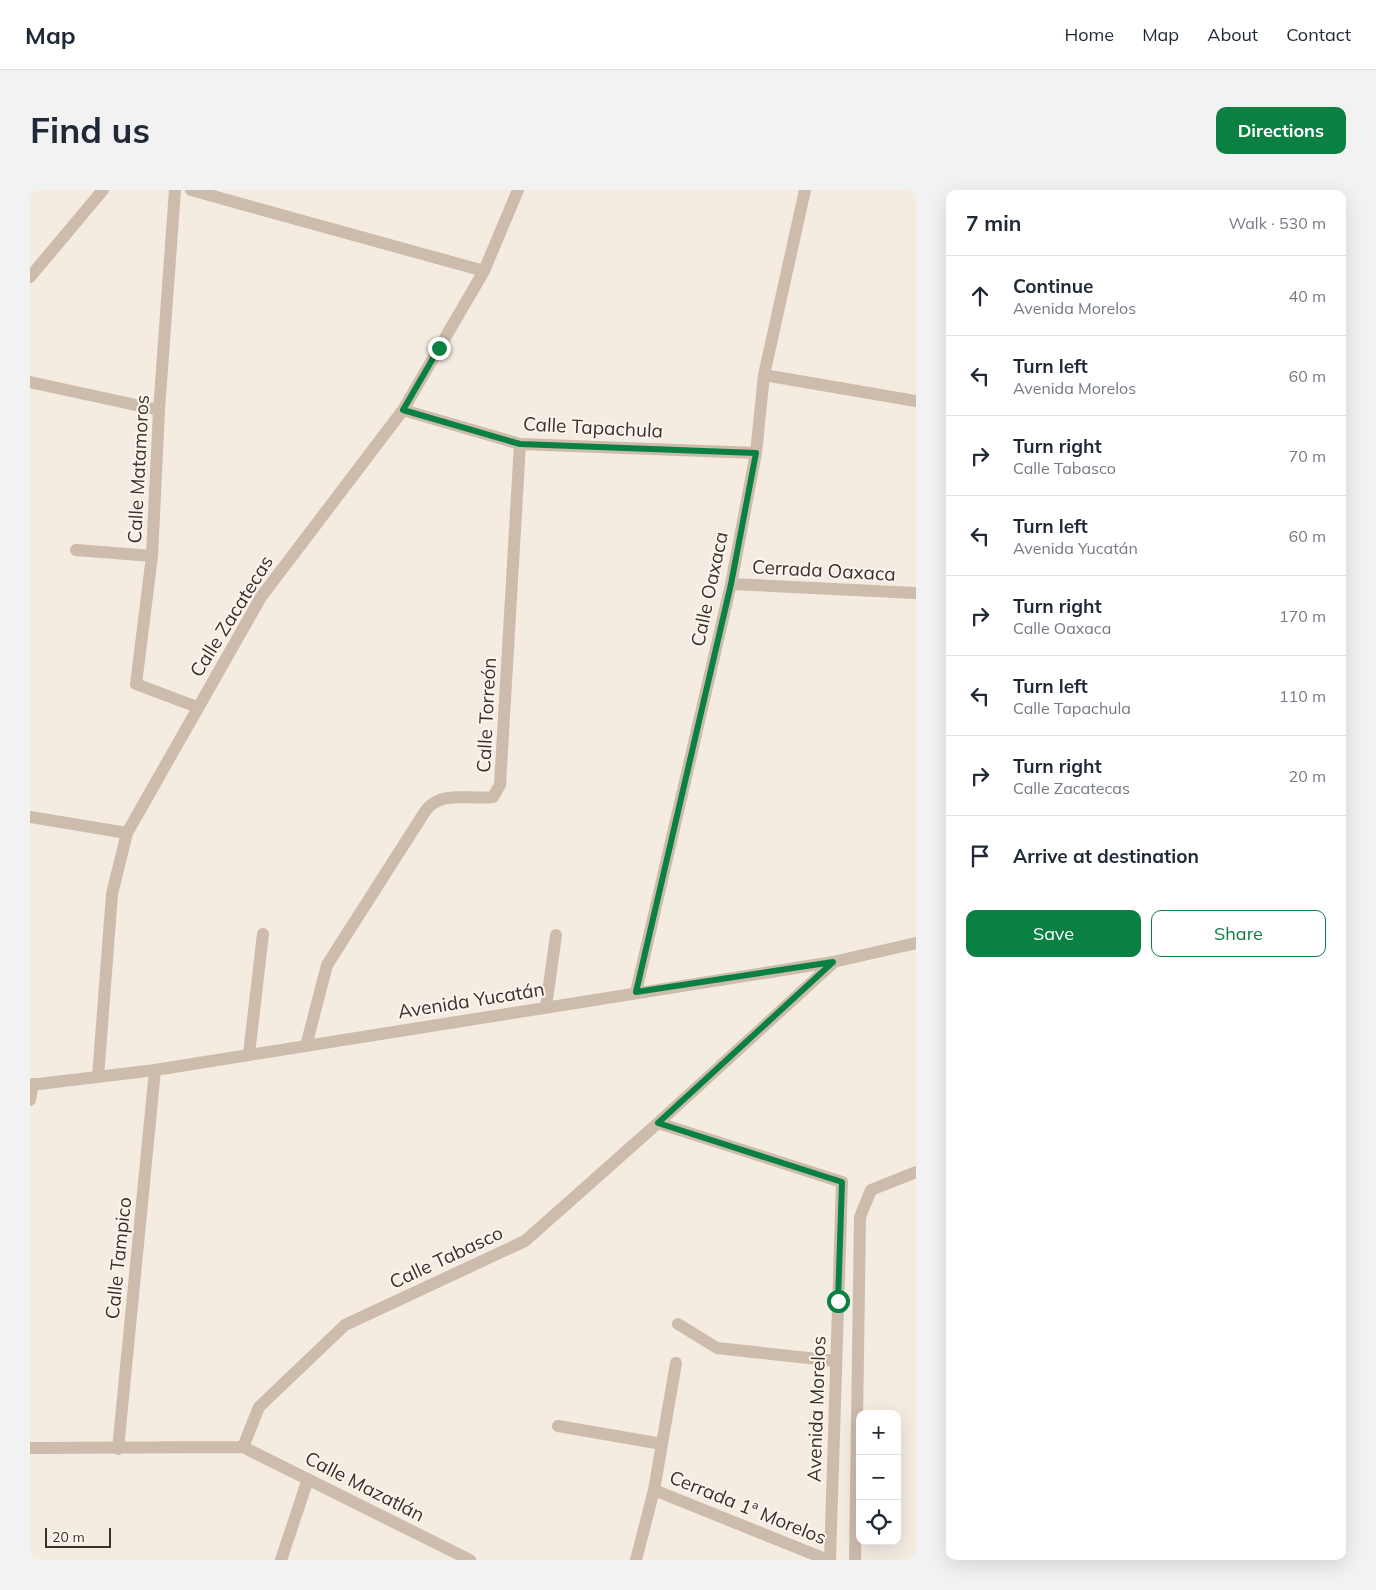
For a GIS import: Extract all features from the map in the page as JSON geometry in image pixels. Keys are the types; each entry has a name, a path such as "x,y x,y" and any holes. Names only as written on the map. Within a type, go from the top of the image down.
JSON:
{"street":[{"path":"30,277 103,190"},
{"name":"Calle Matamoros","path":"175,190 159,410 152,556 136,684 197,707"},
{"path":"190,190 484,271"},
{"name":"Calle Zacatecas","path":"98,1077 112,894 127,832 261,597 403,410 484,271 518,190"},
{"name":"Calle Oaxaca","path":"636,992 731,584 756,453 764,375 804,190"},
{"path":"764,375 916,401"},
{"path":"30,382 159,410"},
{"name":"Calle Tapachula","path":"403,410 520,444 756,453"},
{"name":"Calle Torreón","path":"306,1046 327,965 426,810 433,801 444,798 493,797 500,785 520,444"},
{"path":"76,550 152,556"},
{"name":"Cerrada Oaxaca","path":"731,584 916,593"},
{"path":"30,817 127,832"},
{"path":"249,1054 264,934"},
{"path":"546,1007 556,935"},
{"name":"Avenida Yucatán","path":"32,1085 155,1070 833,962 916,943"},
{"name":"Calle Tabasco","path":"243,1447 259,1407 345,1325 525,1241 658,1123 833,962"},
{"name":"Calle Tampico","path":"118,1449 155,1070"},
{"path":"30,1100 32,1085"},
{"name":"Avenida Morelos","path":"658,1123 842,1182 829,1560"},
{"path":"855,1560 860,1217 871,1190 916,1172"},
{"path":"678,1324 717,1348 836,1361"},
{"path":"636,1560 654,1490 676,1363"},
{"path":"558,1426 662,1444"},
{"path":"30,1448 243,1447"},
{"name":"Calle Mazatlán","path":"243,1447 470,1560"},
{"path":"281,1560 308,1479"},
{"name":"Cerrada 1ª Morelos","path":"654,1490 829,1560"}],"route":[{"path":"439,348 403,410 520,444 756,453 731,584 636,992 833,962 658,1123 842,1182 838,1301"}]}
